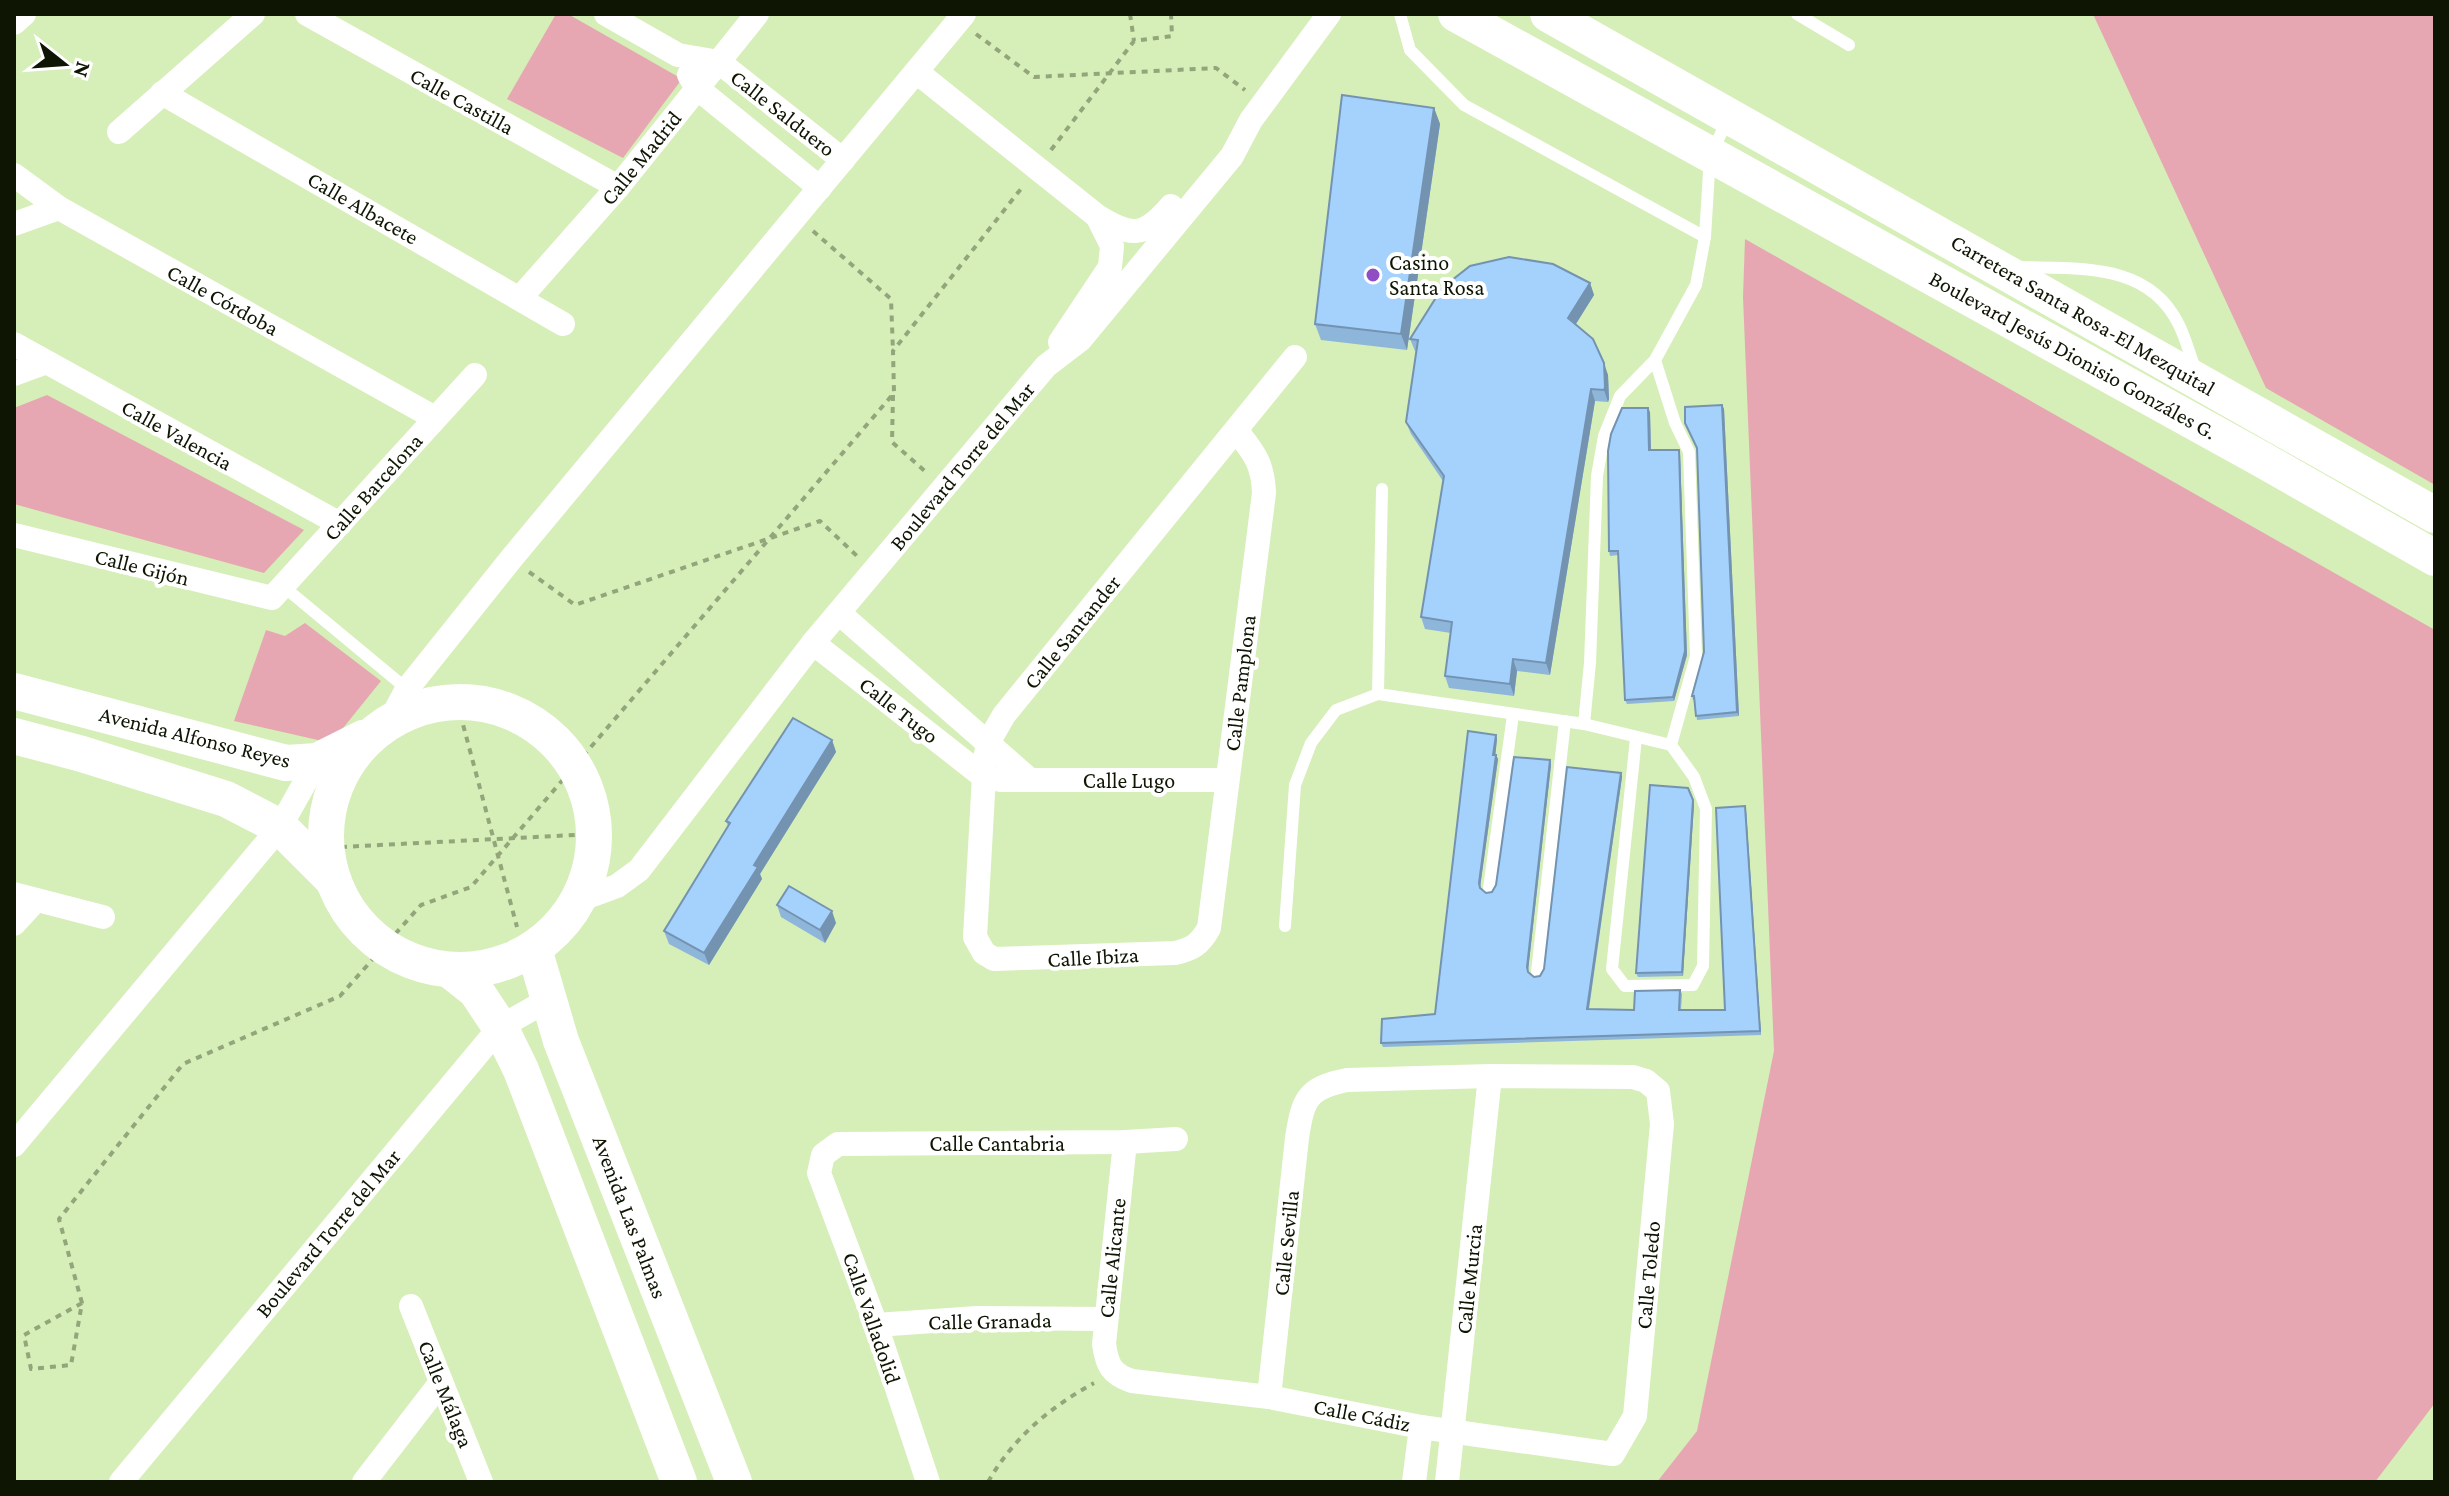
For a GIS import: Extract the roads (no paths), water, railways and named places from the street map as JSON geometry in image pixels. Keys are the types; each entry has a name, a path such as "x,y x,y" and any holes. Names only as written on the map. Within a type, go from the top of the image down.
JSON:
{"street":[{"path":"14,23 24,14"},
{"path":"119,132 253,14"},
{"name":"Calle Castilla","path":"307,14 618,187"},
{"name":"Calle Salduero","path":"606,14 678,55 719,62 843,160"},
{"name":"Calle Madrid","path":"520,298 618,187 757,14"},
{"name":"Boulevard Torre del Mar","path":"579,900 617,886 639,870 813,643 1046,366 1080,340 1232,156 1257,112 1329,14"},
{"name":"Boulevard Jesús Dionisio Gonzáles G.","path":"1456,14 2435,558"},
{"name":"Carretera Santa Rosa-El Mezquital","path":"1548,14 2435,515"},
{"path":"530,952 509,963 481,970 452,972 412,963 377,943 349,914 329,863 330,800 346,764 380,727 511,559 961,18"},
{"name":"Calle Salduero","path":"678,55 697,88 820,188"},
{"path":"918,73 1097,216 1128,232 1148,229 1157,223 1220,147 1257,112"},
{"name":"Calle Albacete","path":"162,93 563,324"},
{"name":"Calle Córdoba","path":"14,175 59,208 435,418"},
{"path":"14,224 59,208"},
{"path":"1046,366 1110,267 1110,237 1097,216"},
{"name":"Calle Valencia","path":"14,344 340,524"},
{"name":"Calle Santander","path":"984,953 975,937 984,777 989,741 1012,704 1295,357"},
{"path":"14,374 44,363"},
{"name":"Calle Barcelona","path":"277,593 475,375"},
{"name":"Calle Pamplona","path":"1201,942 1209,928 1212,913 1264,493 1264,476 1258,457 1236,430"},
{"name":"Calle Gijón","path":"14,535 277,593"},
{"name":"Calle Tugo","path":"839,613 989,741"},
{"name":"Calle Tugo","path":"813,643 984,777"},
{"path":"900,711 921,684"},
{"name":"Avenida Alfonso Reyes","path":"14,691 286,763 317,761 426,705 457,702 503,707 537,725 566,752 585,786 594,824 592,863 579,900 560,927 530,952"},
{"name":"Avenida Alfonso Reyes","path":"14,736 226,799 280,827 329,863"},
{"path":"989,741 1030,780"},
{"path":"14,1145 280,827 317,761"},
{"name":"Calle Lugo","path":"984,777 1030,780 1227,780"},
{"path":"14,924 25,897 103,917"},
{"name":"Calle Ibiza","path":"984,953 994,959 1009,960 1160,954 1190,949 1201,942"},
{"name":"Avenida Las Palmas","path":"530,952 561,1041 734,1482"},
{"path":"452,972 476,991 500,1027 521,1070 679,1482"},
{"name":"Boulevard Torre del Mar","path":"121,1482 500,1027 548,1000"},
{"name":"Calle Toledo","path":"1490,1076 1633,1077 1646,1081 1658,1091 1662,1124 1635,1416 1613,1454"},
{"name":"Calle Sevilla","path":"1269,1397 1297,1138 1301,1113 1311,1092 1327,1084 1347,1080 1490,1076"},
{"name":"Calle Murcia","path":"1447,1482 1490,1076"},
{"name":"Calle Cantabria","path":"823,1155 838,1144 1176,1139"},
{"name":"Calle Alicante","path":"1113,1371 1106,1357 1105,1319 1125,1142"},
{"name":"Calle Valladolid","path":"823,1155 819,1173 876,1325 928,1482"},
{"name":"Calle Málaga","path":"411,1306 481,1482"},
{"name":"Calle Granada","path":"876,1325 977,1318 1105,1319"},
{"name":"Calle Cádiz","path":"1113,1371 1132,1381 1269,1397 1421,1427 1613,1454"},
{"path":"364,1482 441,1382"},
{"path":"1414,1482 1421,1427"}],"lane":[{"path":"1400,14 1410,50 1464,105 1705,237"},
{"path":"1797,14 1849,45"},
{"path":"1584,724 1600,453 1620,396 1655,360 1696,285 1705,237 1710,155 1730,115"},
{"path":"1998,267 2100,270 2141,283 2165,303 2178,324 2200,382"},
{"path":"1655,360 1675,423 1689,452 1696,656 1671,745"},
{"path":"1378,694 1382,489"},
{"path":"277,593 407,689"},
{"path":"1285,926 1295,785 1311,743 1336,710 1378,694 1565,721 1671,745 1694,777 1706,809 1703,966 1693,985 1625,986 1612,969 1636,738"},
{"path":"1489,888 1513,715"},
{"path":"1537,972 1565,721"}],"place":[{"name":"Casino Santa Rosa","path":"1373,275"}]}
